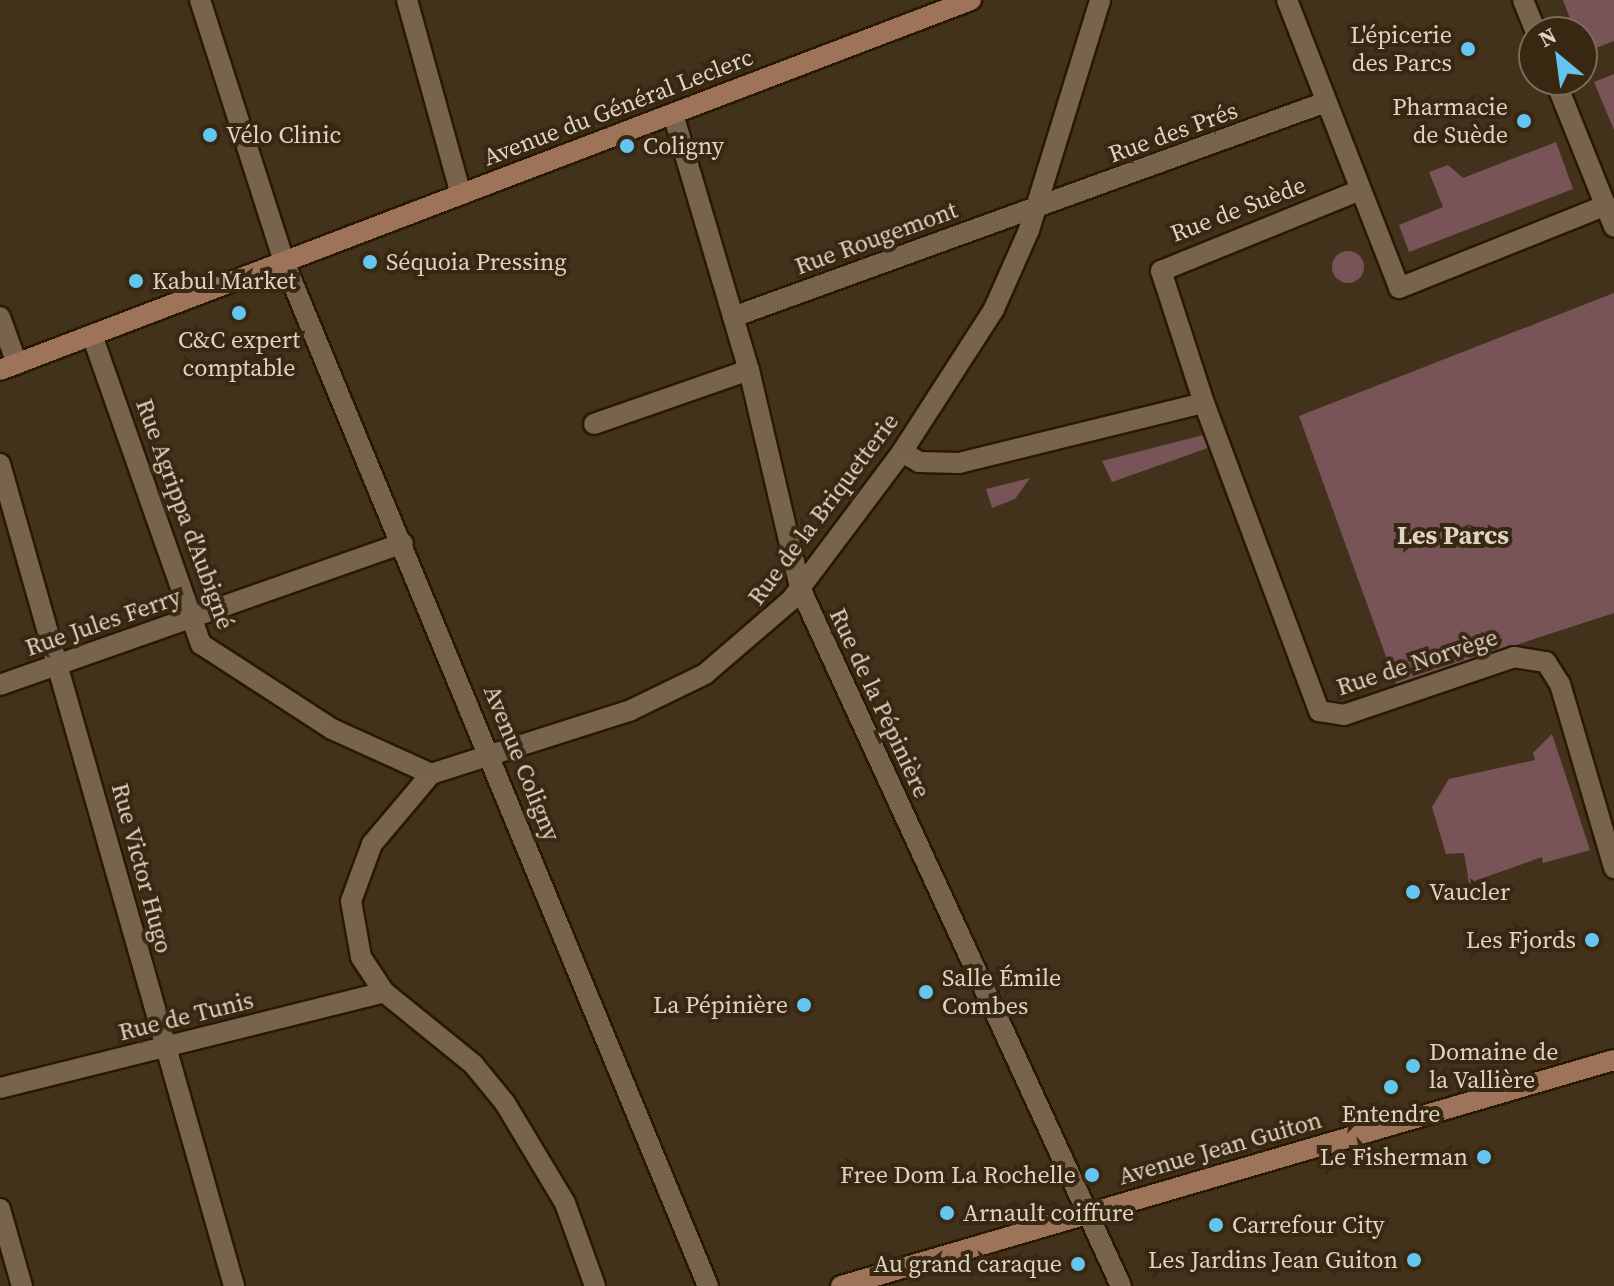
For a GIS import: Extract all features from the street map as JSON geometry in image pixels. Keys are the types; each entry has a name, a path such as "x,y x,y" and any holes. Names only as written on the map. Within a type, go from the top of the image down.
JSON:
{"main road":[{"name":"Avenue du Général Leclerc","path":"9,367 961,2"},
{"name":"Avenue Jean Guiton","path":"841,1286 1614,1060"}],"street":[{"name":"Avenue Coligny","path":"200,0 284,262 491,754 708,1286"},
{"path":"407,0 461,195"},
{"name":"Rue de la Briquetterie","path":"431,774 631,710 705,674 753,639 800,588 902,452 988,319 1037,207 1100,0"},
{"path":"1287,0 1399,288 1606,205"},
{"path":"1562,96 1614,227"},
{"name":"Rue des Prés","path":"1037,207 1326,102"},
{"name":"Rue de la Pépinière","path":"673,114 749,370 800,588 1121,1286"},
{"name":"Rue de Suède","path":"1204,403 1161,271 1360,190"},
{"name":"Rue Rougemont","path":"733,317 1037,207"},
{"path":"0,317 9,367"},
{"name":"Rue Agrippa d'Aubigné","path":"92,335 201,644 332,729 431,774"},
{"path":"594,424 749,370"},
{"path":"902,452 919,462 959,463 1204,403"},
{"name":"Rue de Norvège","path":"1204,403 1319,711 1344,715 1514,657 1546,662 1560,684 1608,822 1614,868"},
{"name":"Rue Victor Hugo","path":"0,464 60,663 164,1049 234,1286"},
{"name":"Rue Jules Ferry","path":"0,685 403,543"},
{"path":"431,774 372,844 351,901 361,957 384,992 473,1064 505,1103 565,1203 595,1286"},
{"name":"Rue de Tunis","path":"0,1088 384,992"},
{"path":"0,1209 22,1286"}],"shaded area":[{"path":"1563,0 1614,0 1614,41 1598,47 1598,16 1569,16"},
{"path":"1614,74 1614,130 1598,92 1598,80"},
{"path":"1556,142 1573,189 1409,252 1399,225 1443,207 1429,172 1448,165 1463,178"},
{"path":"1348,251 1359,256 1364,267 1359,278 1348,283 1337,278 1332,267 1337,256"},
{"path":"1614,293 1614,613 1396,684 1299,416"},
{"path":"1215,432 1219,444 1112,482 1102,461"},
{"path":"1030,478 1015,499 992,508 986,489"},
{"path":"1552,734 1590,850 1543,863 1542,857 1469,883 1464,853 1446,854 1432,807 1449,779 1535,760 1533,753"}],"place":[{"name":"L'épicerie des Parcs","path":"1468,49"},
{"name":"Pharmacie de Suède","path":"1524,121"},
{"name":"Vélo Clinic","path":"210,135"},
{"name":"Coligny","path":"627,146"},
{"name":"Séquoia Pressing","path":"370,262"},
{"name":"Kabul Market","path":"136,281"},
{"name":"C&C expert comptable","path":"239,313"},
{"name":"Vaucler","path":"1413,892"},
{"name":"Les Fjords","path":"1592,940"},
{"name":"Salle Émile Combes","path":"926,992"},
{"name":"La Pépinière","path":"804,1005"},
{"name":"Domaine de la Vallière","path":"1413,1066"},
{"name":"Entendre","path":"1391,1087"},
{"name":"Le Fisherman","path":"1484,1157"},
{"name":"Free Dom La Rochelle","path":"1092,1175"},
{"name":"Arnault coiffure","path":"947,1213"},
{"name":"Carrefour City","path":"1216,1225"},
{"name":"Les Jardins Jean Guiton","path":"1414,1260"},
{"name":"Au grand caraque","path":"1078,1264"}],"district":[{"name":"Les Parcs","path":"1453,536"}]}
